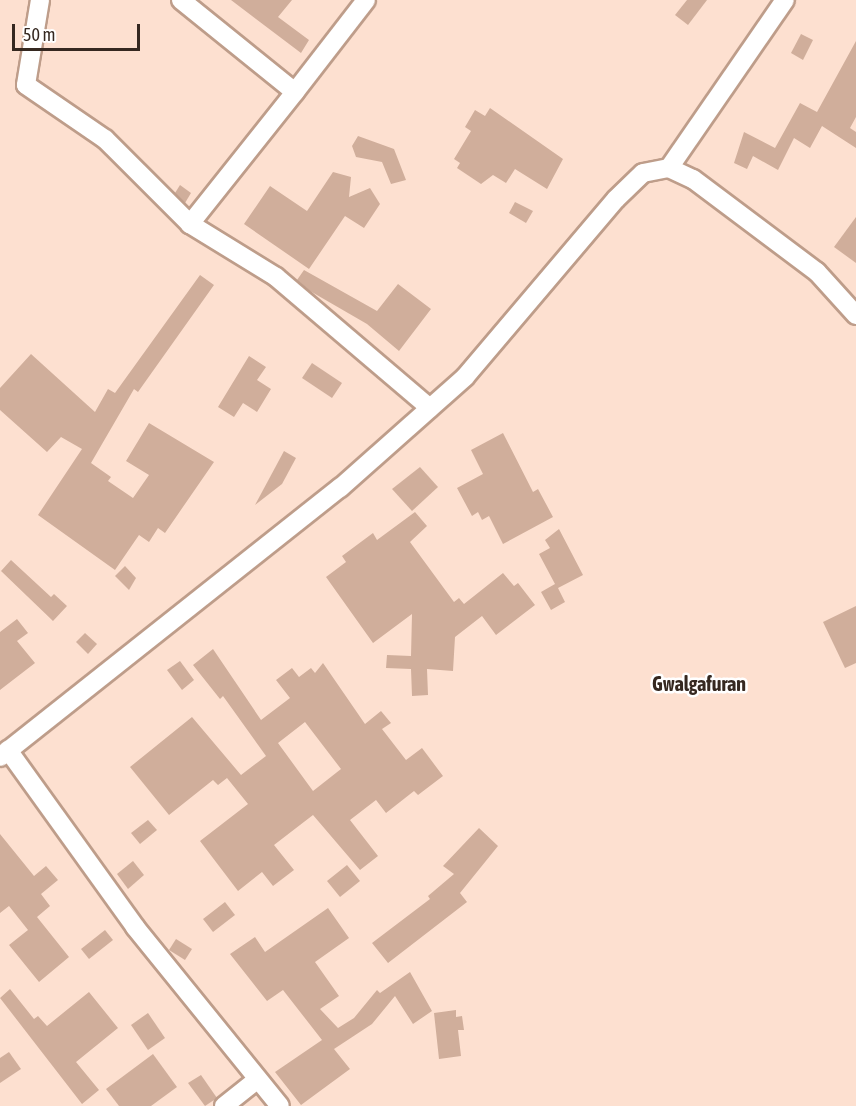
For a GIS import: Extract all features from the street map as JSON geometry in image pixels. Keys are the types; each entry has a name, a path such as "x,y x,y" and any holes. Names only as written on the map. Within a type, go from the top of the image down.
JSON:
{"street":[{"path":"40,0 26,85 105,139 190,224 276,278 430,408"},
{"path":"181,0 295,92"},
{"path":"190,224 366,0"},
{"path":"669,168 784,0"},
{"path":"280,1106 135,927 4,754 340,488 465,377 616,199 643,173 669,168 693,179 817,272 856,315"},
{"path":"224,1106 258,1079"}],"building":[{"path":"231,0 292,0 278,17 309,40 301,53"},
{"path":"687,0 707,0 688,25 675,15"},
{"path":"801,34 813,40 803,60 791,53"},
{"path":"856,41 856,117 850,128 856,132 856,148 822,126 810,148 794,138 778,170 753,156 747,169 734,163 744,132 775,148 800,103 817,112"},
{"path":"490,108 563,159 547,189 515,169 506,183 493,175 481,184 457,168 460,163 454,159 471,131 465,127 475,110 485,116"},
{"path":"358,136 394,149 406,180 391,184 382,162 356,157 352,146"},
{"path":"333,172 351,177 349,197 370,188 380,204 364,228 345,216 309,269 244,224 270,186 307,211"},
{"path":"180,185 191,193 185,203 175,193"},
{"path":"515,202 533,211 526,223 509,213"},
{"path":"856,217 856,263 834,247"},
{"path":"304,270 377,311 398,284 431,309 399,351 367,324 310,291 297,280"},
{"path":"200,275 214,285 138,392 134,389 91,463 111,477 108,481 133,498 149,475 126,461 149,423 214,462 165,533 158,528 149,542 139,535 115,570 38,515 82,449 61,437 47,452 0,410 0,388 31,354 95,412 108,389 115,393"},
{"path":"249,356 266,367 257,380 271,389 257,412 243,403 234,417 218,407"},
{"path":"312,363 342,383 332,398 302,378"},
{"path":"503,433 533,492 538,489 553,517 503,544 489,516 482,520 478,512 472,516 457,488 483,474 471,450"},
{"path":"284,451 296,458 282,484 255,505"},
{"path":"420,467 438,487 412,511 392,489"},
{"path":"415,512 427,526 410,542 454,602 459,598 464,604 503,573 514,586 518,583 535,605 496,635 482,616 455,637 453,671 427,669 428,695 412,696 411,669 386,668 387,655 411,656 412,614 373,643 326,577 346,562 342,556 373,533 377,540"},
{"path":"559,529 583,575 558,588 565,602 551,610 541,592 555,584 539,554 550,548 545,540"},
{"path":"11,560 51,597 54,594 67,606 53,621 1,571"},
{"path":"125,566 136,578 129,590 115,576"},
{"path":"856,606 856,663 845,668 823,622"},
{"path":"17,619 28,633 17,641 35,663 0,690 0,632"},
{"path":"85,633 97,644 88,654 76,642"},
{"path":"213,649 261,720 290,698 276,680 292,668 299,677 311,668 315,673 323,663 365,724 381,711 391,723 382,729 406,760 422,748 443,776 418,795 414,791 386,813 376,800 350,820 378,856 360,870 313,815 274,845 294,870 273,886 262,872 238,891 200,841 248,804 227,778 218,785 213,780 169,815 130,767 192,717 241,775 266,756 223,696 220,699 193,665","holes":["305,722 341,769 313,791 278,743"]},
{"path":"180,661 194,680 182,690 167,670"},
{"path":"148,820 157,830 140,844 131,833"},
{"path":"479,828 498,846 460,893 467,902 388,963 372,943 430,899 428,896 454,874 443,866"},
{"path":"0,834 34,876 46,866 58,880 41,894 50,906 37,917 69,957 39,982 9,945 28,930 9,906 0,913"},
{"path":"133,861 144,875 128,889 117,874"},
{"path":"347,865 360,881 340,897 327,881"},
{"path":"225,902 235,915 213,932 203,919"},
{"path":"328,908 349,938 315,962 339,996 320,1009 338,1028 354,1018 377,990 380,993 410,972 432,1011 413,1024 395,996 372,1024 334,1049 350,1069 301,1105 275,1072 322,1040 283,990 267,1001 230,954 255,937 265,952"},
{"path":"105,930 113,940 89,959 81,949"},
{"path":"176,939 192,949 185,960 169,950"},
{"path":"10,989 34,1019 38,1016 47,1026 89,992 118,1028 76,1062 99,1090 82,1104 0,998"},
{"path":"456,1010 456,1017 462,1016 464,1030 458,1030 461,1056 439,1059 434,1013"},
{"path":"148,1013 165,1038 148,1050 131,1025"},
{"path":"9,1052 21,1069 0,1083 0,1058"},
{"path":"153,1054 177,1087 151,1106 119,1106 106,1089"},
{"path":"201,1075 217,1098 205,1106 188,1083"}],"district":[{"name":"Gwalgafuran","path":"699,683"}]}
